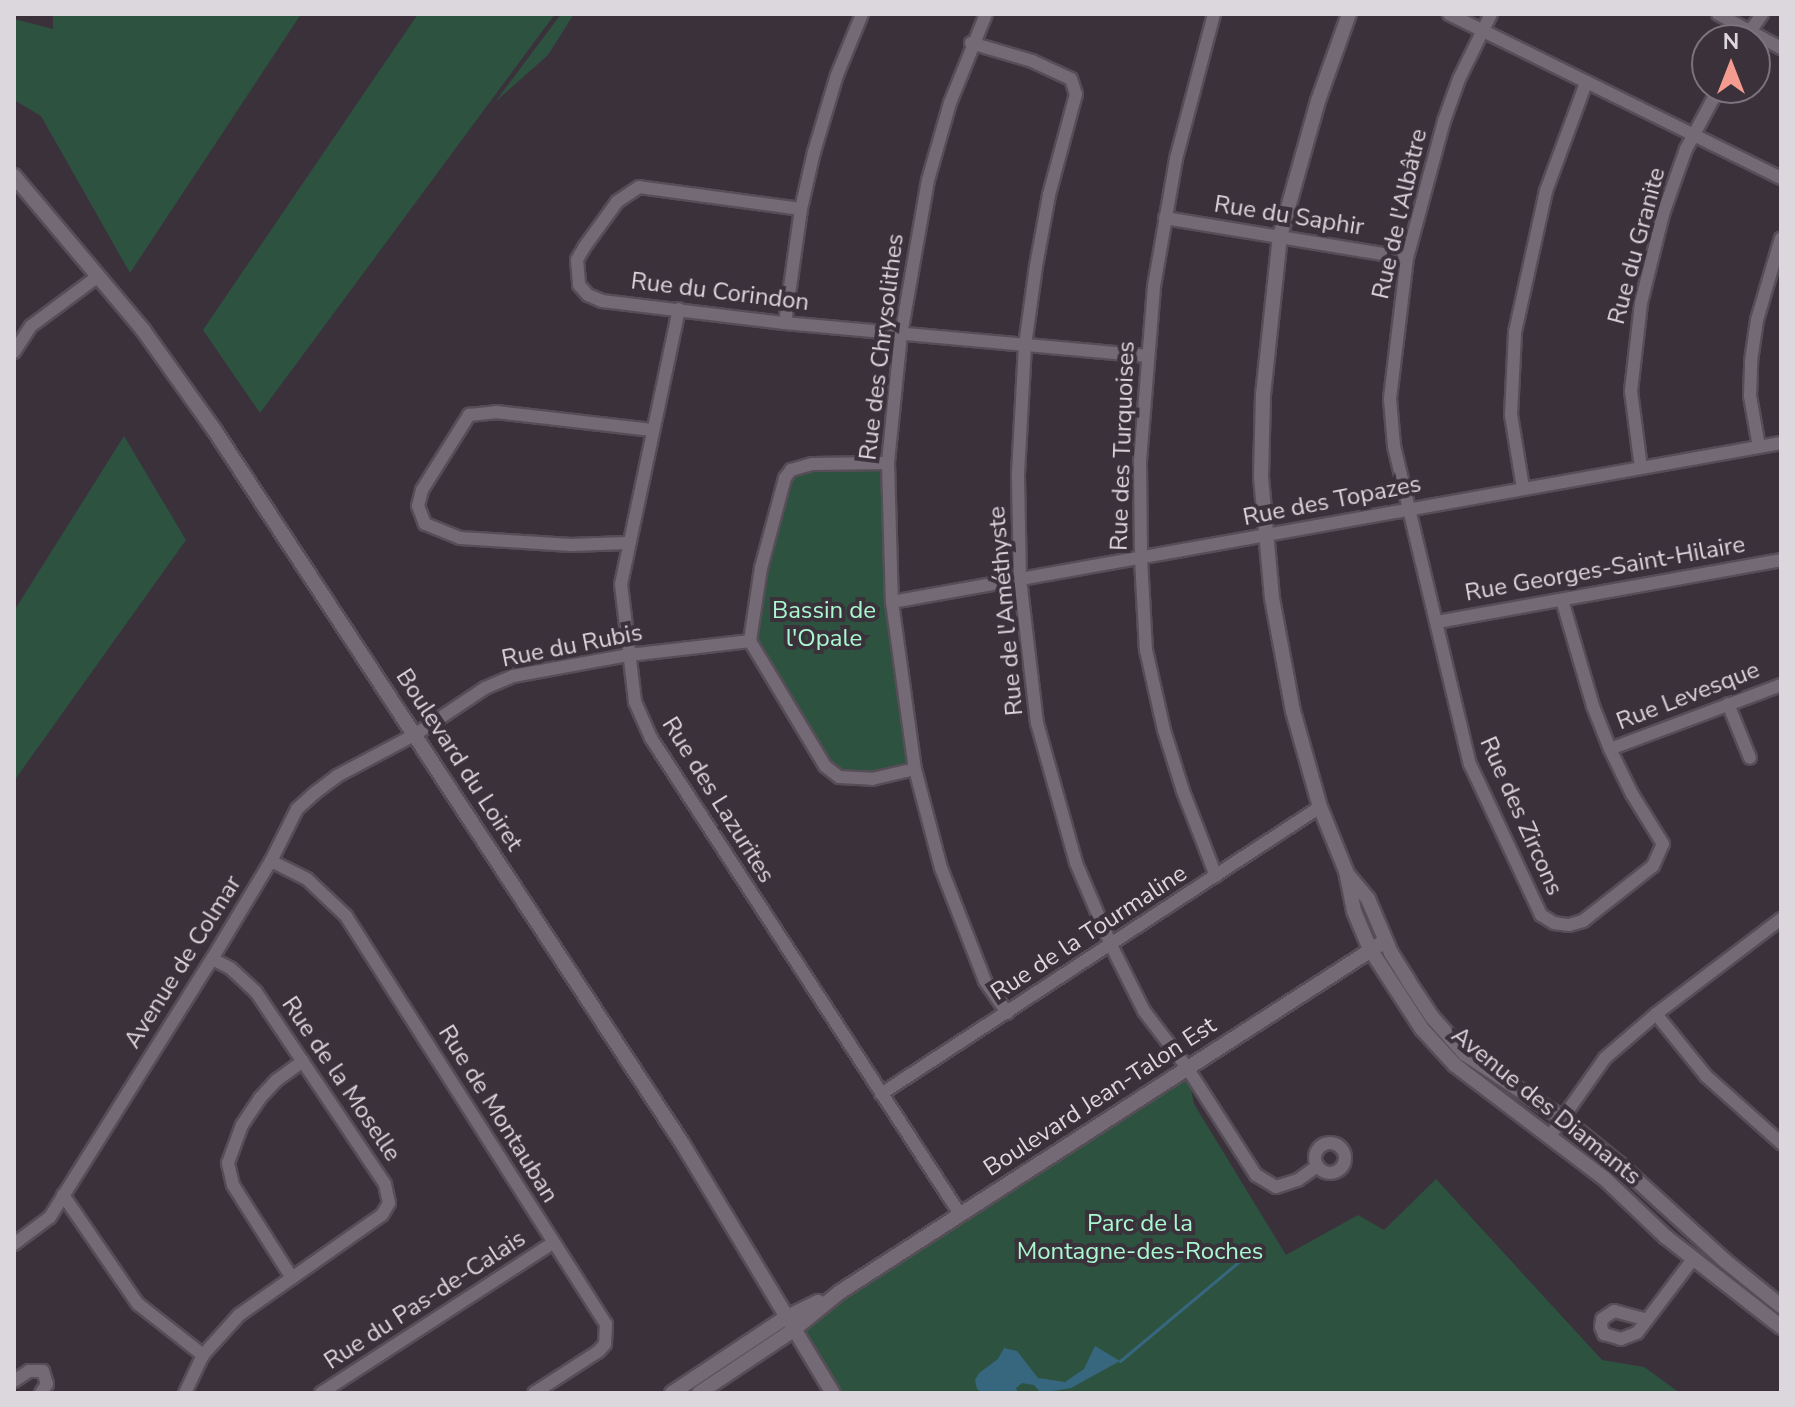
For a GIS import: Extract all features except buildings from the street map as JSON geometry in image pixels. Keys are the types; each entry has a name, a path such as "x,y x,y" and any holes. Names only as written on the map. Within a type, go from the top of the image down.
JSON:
{"street":[{"path":"785,323 801,209 837,75 862,14"},
{"name":"Rue des Chrysolithes","path":"986,14 971,43 928,180 901,334 888,463 892,602 915,769 941,868 985,981 1007,1013"},
{"name":"Rue des Turquoises","path":"1214,14 1187,107 1165,218 1147,356 1140,462 1146,650 1164,730 1183,791 1216,876"},
{"name":"Avenue des Diamants","path":"1349,14 1318,101 1280,236 1263,395 1265,536 1280,651 1320,807 1346,871 1354,911 1370,949 1404,1004 1455,1065 1604,1178 1693,1259 1781,1327"},
{"path":"1449,14 1781,178"},
{"name":"Rue de l'Albâtre","path":"1407,509 1394,446 1390,399 1407,258 1444,121 1459,79 1491,14"},
{"name":"Rue de l'Améthyste","path":"971,43 1032,61 1071,79 1075,86 1076,94 1049,195 1025,345 1018,476 1020,579 1037,723 1076,863 1111,945 1144,1011 1186,1066 1256,1175 1267,1184 1287,1185 1317,1166"},
{"path":"1523,488 1511,415 1515,332 1546,191 1586,83"},
{"name":"Rue du Granite","path":"1641,468 1631,391 1641,303 1663,214 1711,104"},
{"name":"Boulevard du Loiret","path":"14,176 143,330 215,431 682,1143 833,1393"},
{"name":"Rue du Corindon","path":"801,209 639,187 627,193 577,260 579,285 588,295 602,301 785,323 1147,356"},
{"name":"Rue du Saphir","path":"1165,218 1407,258"},
{"path":"1759,447 1750,396 1751,361 1757,320 1781,238"},
{"path":"14,352 31,326 51,308 97,277"},
{"name":"Rue des Lazurites","path":"679,309 626,543 621,584 635,702 651,738 960,1214"},
{"path":"626,543 571,545 460,538 425,524 418,506 422,490 469,415 496,412 652,430"},
{"name":"Rue des Topazes","path":"892,602 1781,443"},
{"path":"888,463 812,464 791,470 785,478 761,568 750,641 825,766 839,777 872,779 915,769"},
{"name":"Rue des Zircons","path":"1407,509 1470,764 1541,915 1554,923 1569,925 1583,921 1653,866 1662,854 1663,844 1632,794 1610,749 1593,706 1562,600"},
{"name":"Rue Georges-Saint-Hilaire","path":"1437,622 1781,560"},
{"name":"Rue du Rubis","path":"416,734 485,688 513,676 629,655 750,641"},
{"name":"Rue Levesque","path":"1610,749 1781,685"},
{"path":"1728,704 1750,758"},
{"name":"Avenue de Colmar","path":"14,1244 50,1217 212,959 271,861 297,809 337,776 416,734"},
{"name":"Rue de la Tourmaline","path":"881,1094 1320,807"},
{"name":"Rue de Montauban","path":"271,861 307,879 346,916 606,1324 608,1334 599,1351 534,1393"},
{"name":"Avenue des Diamants","path":"1346,871 1368,899 1385,941 1432,1017 1465,1054 1562,1118 1781,1306"},
{"path":"1550,1136 1605,1058 1656,1014 1781,919"},
{"name":"Boulevard Jean-Talon Est","path":"672,1393 840,1292 1186,1066 1385,941"},
{"name":"Rue de la Moselle","path":"185,1393 203,1355 239,1315 382,1215 389,1203 385,1184 250,985 230,968 212,959"},
{"path":"1656,1014 1706,1076 1781,1143"},
{"path":"292,1278 233,1185 228,1163 242,1125 260,1098 303,1061"},
{"path":"63,1195 138,1304 203,1355"},
{"name":"Rue du Pas-de-Calais","path":"321,1393 553,1243"},
{"path":"1644,1319 1693,1259"},
{"name":"Boulevard Jean-Talon Est","path":"699,1393 789,1324"},
{"path":"14,1381 29,1371 43,1371 47,1384 41,1393"}],"green space":[{"path":"53,14 301,14 130,273 41,116 14,100 14,19 53,29"},
{"path":"418,14 555,14 260,413 203,330"},
{"path":"561,14 574,14 548,55 495,102"},
{"path":"124,436 186,540 14,781 14,611"},
{"name":"Bassin de l'Opale","path":"888,463 892,602 915,769 839,777 750,641 750,624 791,470"},
{"name":"Parc de la Montagne-des-Roches","path":"1186,1066 1194,1104 1286,1255 1358,1215 1384,1230 1436,1179 1602,1360 1644,1367 1680,1393 833,1393 792,1331"}],"water":[{"path":"1095,1346 1120,1361 1071,1388 1041,1393 1034,1385 1022,1383 1016,1388 1018,1393 983,1393 977,1389 975,1380 979,1373 998,1359 1004,1348 1017,1351 1038,1378 1065,1382 1084,1369"}],"waterway":[{"path":"1120,1361 1254,1249"}]}
